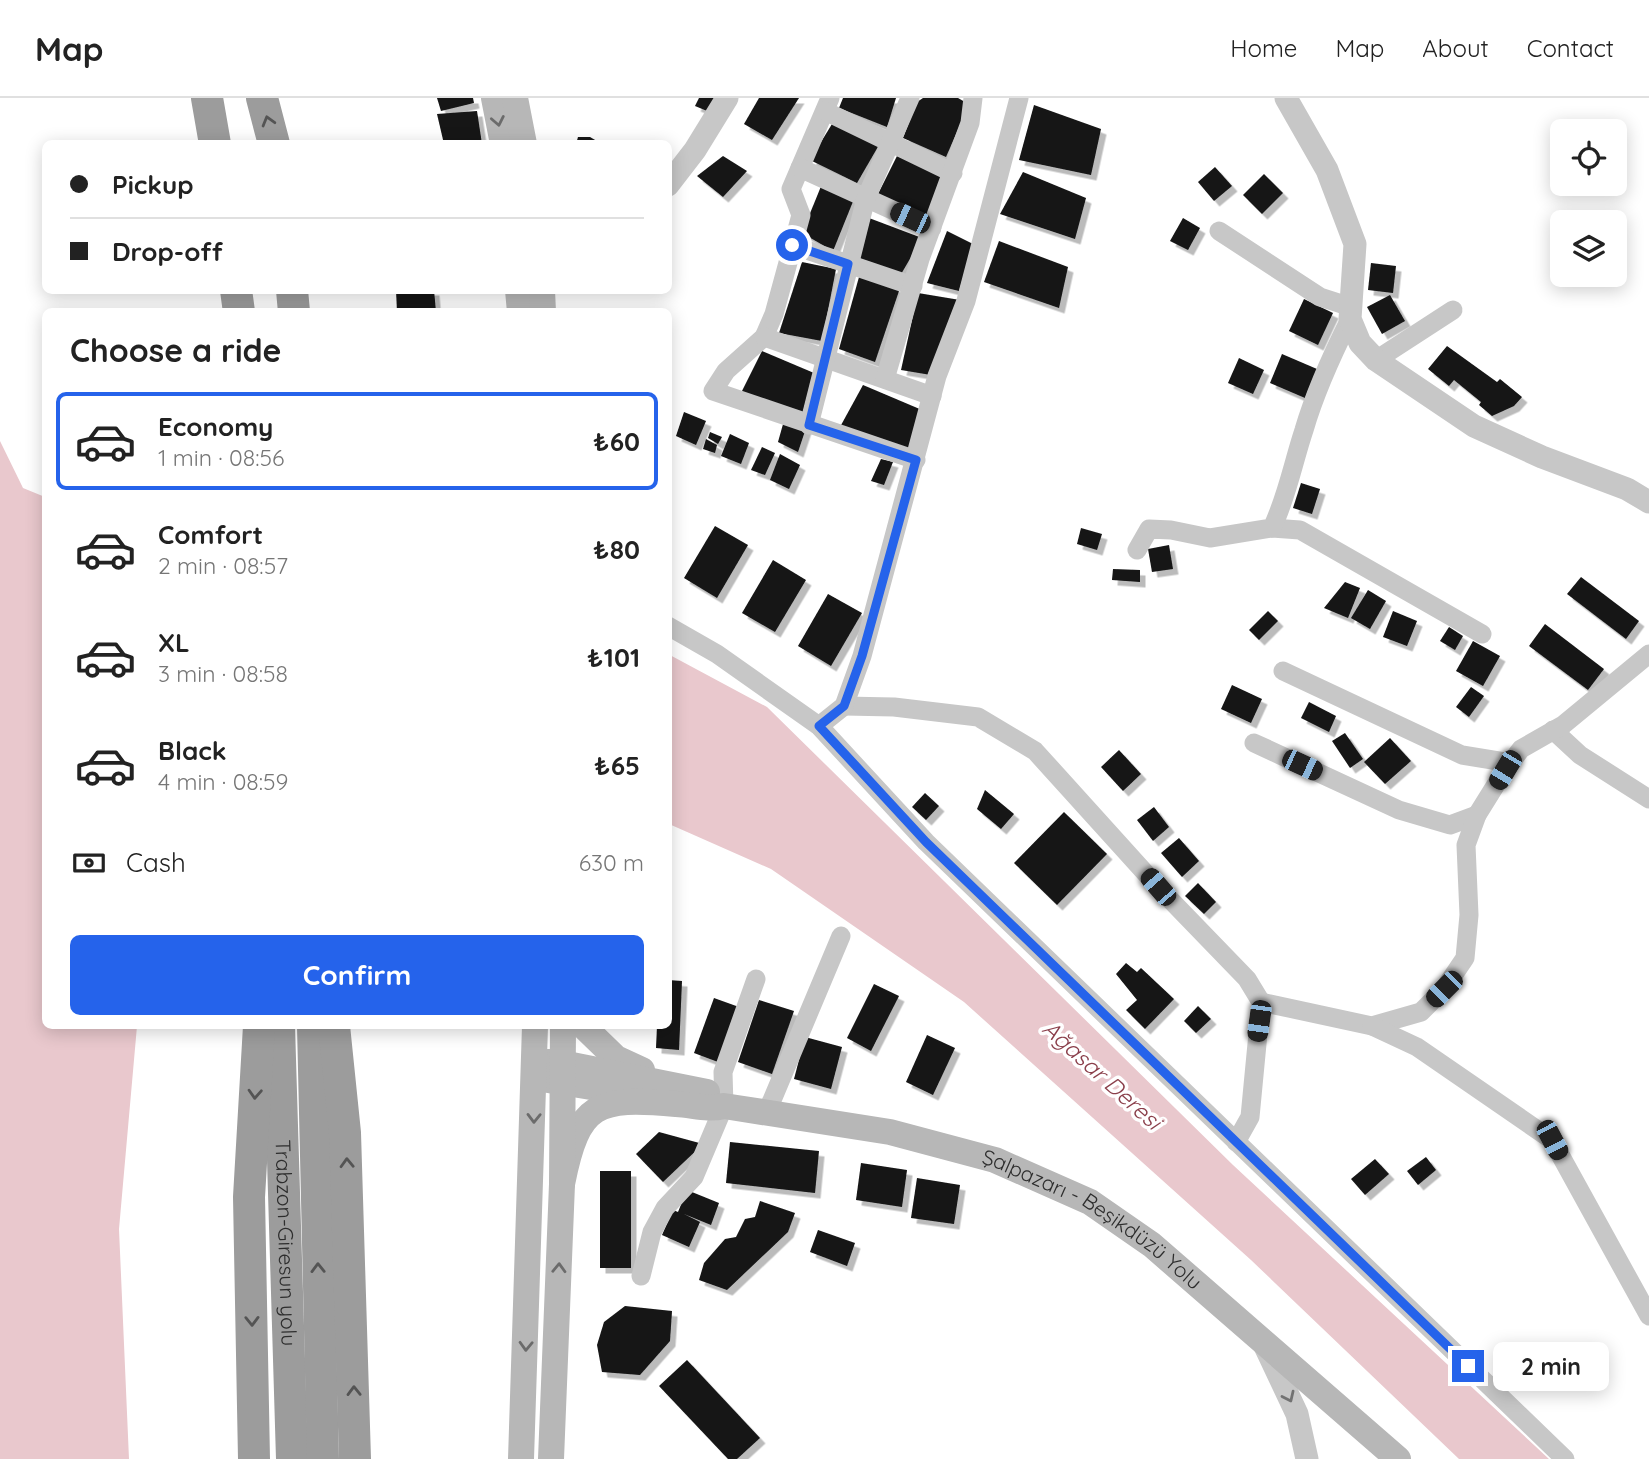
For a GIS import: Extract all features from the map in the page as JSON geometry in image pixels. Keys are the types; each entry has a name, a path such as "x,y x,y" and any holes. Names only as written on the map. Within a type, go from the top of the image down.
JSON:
{"highway":[{"path":"207,98 214,140"},
{"path":"262,98 273,140"},
{"path":"254,1459 249,1197 259,1029"},
{"name":"Trabzon-Giresun yolu","path":"279,1029 292,1459"},
{"path":"313,1029 323,1459"},
{"path":"334,1029 345,1133 355,1459"}],"main road":[{"path":"494,98 502,140"},
{"path":"515,98 523,140"},
{"path":"521,1459 535,1029"},
{"path":"551,1459 562,1184 563,1029"},
{"path":"586,1029 616,1058 690,1097"},
{"path":"534,1067 548,1062 561,1072 690,1097"},
{"path":"562,1184 569,1148 577,1130 596,1109 612,1102 715,1095 724,1105"},
{"name":"Şalpazarı - Beşikdüzü Yolu","path":"724,1105 890,1132 995,1160 1090,1202 1152,1245 1398,1459"}],"street":[{"path":"672,180 695,150 727,98"},
{"path":"809,425 866,198 910,98"},
{"path":"885,379 932,228 970,123 973,98"},
{"path":"819,726 844,706 862,656 932,396 966,301 1019,98"},
{"path":"1286,98 1327,170 1355,244 1351,313 1360,343 1376,360 1474,426 1542,457 1627,489 1649,502"},
{"path":"916,460 713,391 726,371 764,337 801,215 791,189 827,105 890,143 953,173"},
{"path":"800,168 932,228"},
{"path":"1219,231 1320,297 1351,313"},
{"path":"792,245 913,286"},
{"path":"1376,360 1453,310"},
{"path":"1272,528 1283,505 1304,428 1331,355 1351,313"},
{"path":"764,337 932,396"},
{"path":"1137,550 1149,529 1171,530 1210,538 1272,528 1300,530 1482,634"},
{"path":"672,628 717,654 819,726 926,842 1564,1459"},
{"path":"1372,1026 1421,1012 1444,989 1465,958 1469,915 1466,845 1477,816 1521,749 1553,730 1649,654"},
{"path":"1283,671 1462,755 1511,763"},
{"path":"844,706 894,707 978,717 1035,751 1247,979 1261,1002 1250,1117 1237,1142"},
{"path":"1553,730 1580,754 1649,799"},
{"path":"1254,743 1399,810 1450,825 1477,816"},
{"path":"767,1112 841,936"},
{"path":"641,1276 652,1232 665,1208 694,1177 724,1105 723,1072 756,979"},
{"path":"1261,1002 1372,1026 1417,1047 1552,1140 1649,1316"},
{"path":"1262,1338 1297,1414 1307,1459"}],"water":[{"path":"0,441 23,488 42,496 42,1029 137,1029 119,1229 129,1459 0,1459"},
{"name":"Ağasar Deresi","path":"672,656 767,707 1233,1165 1549,1459 1459,1459 1251,1260 964,1002 771,869 672,825"}],"building":[{"path":"437,98 473,98 474,103 441,111"},
{"path":"699,98 726,98 717,115 695,106"},
{"path":"759,98 799,98 772,140 744,124"},
{"path":"843,98 896,98 887,127 839,108"},
{"path":"923,98 958,98 965,102 966,111 946,157 903,138 917,102"},
{"path":"1034,105 1101,129 1091,175 1019,160"},
{"path":"477,111 481,140 443,140 437,114"},
{"path":"832,124 879,145 857,183 810,160"},
{"path":"578,137 590,137 595,140 577,140"},
{"path":"723,156 747,171 723,197 697,176"},
{"path":"897,156 943,176 928,218 878,194"},
{"path":"1215,167 1232,186 1214,201 1198,182"},
{"path":"1023,172 1086,198 1075,239 1000,214"},
{"path":"1264,174 1283,193 1262,214 1243,195"},
{"path":"824,179 854,199 833,251 802,233"},
{"path":"869,218 922,238 900,276 850,256"},
{"path":"1183,218 1200,228 1188,250 1170,241"},
{"path":"947,231 973,244 959,291 927,283"},
{"path":"999,241 1068,267 1059,308 984,282"},
{"path":"802,262 836,269 822,341 779,333"},
{"path":"1371,263 1396,266 1393,293 1368,290"},
{"path":"859,277 900,288 875,362 839,349"},
{"path":"918,293 966,301 937,376 901,370"},
{"path":"396,294 434,294 436,308 397,308"},
{"path":"1390,295 1405,321 1382,334 1367,307"},
{"path":"1304,299 1333,313 1318,345 1289,331"},
{"path":"1447,346 1497,382 1500,379 1522,397 1514,406 1492,416 1479,405 1481,402 1454,380 1449,386 1428,369"},
{"path":"762,351 814,373 800,422 740,395"},
{"path":"1282,354 1317,369 1305,398 1270,383"},
{"path":"1239,358 1264,370 1253,394 1228,383"},
{"path":"863,385 922,410 906,457 840,427"},
{"path":"684,412 706,421 696,445 676,436"},
{"path":"785,417 807,425 798,452 778,442"},
{"path":"710,432 722,437 718,444 708,438"},
{"path":"730,434 749,443 741,464 721,456"},
{"path":"706,439 717,445 715,453 703,449"},
{"path":"762,447 775,453 765,475 751,470"},
{"path":"780,454 800,465 789,489 770,480"},
{"path":"881,459 893,462 884,485 871,481"},
{"path":"1301,483 1320,489 1312,514 1293,508"},
{"path":"715,526 748,545 717,598 684,578"},
{"path":"1081,528 1102,534 1097,550 1077,544"},
{"path":"1169,545 1173,569 1152,572 1148,549"},
{"path":"773,560 806,580 775,632 742,613"},
{"path":"1113,569 1140,570 1140,582 1112,580"},
{"path":"1581,577 1639,621 1626,639 1567,594"},
{"path":"1345,582 1360,588 1348,618 1324,608"},
{"path":"1368,590 1386,601 1370,629 1351,618"},
{"path":"828,594 862,613 831,666 798,646"},
{"path":"1268,611 1278,621 1259,640 1249,630"},
{"path":"1393,611 1417,621 1407,646 1383,637"},
{"path":"1545,624 1604,669 1588,690 1529,646"},
{"path":"1449,627 1463,636 1455,650 1440,641"},
{"path":"1473,641 1500,656 1483,686 1456,671"},
{"path":"1232,685 1262,699 1251,723 1221,709"},
{"path":"1471,687 1484,696 1469,717 1456,707"},
{"path":"1309,702 1336,716 1329,732 1301,718"},
{"path":"1345,733 1363,759 1350,768 1332,741"},
{"path":"1390,738 1411,761 1385,784 1364,762"},
{"path":"1119,750 1141,774 1123,791 1101,767"},
{"path":"985,790 1014,814 1001,829 977,809"},
{"path":"925,793 939,806 926,820 912,807"},
{"path":"1154,807 1169,827 1153,841 1137,820"},
{"path":"1064,812 1107,854 1057,905 1014,863"},
{"path":"1179,838 1199,861 1182,877 1161,853"},
{"path":"1198,883 1216,902 1204,914 1185,896"},
{"path":"1126,963 1137,972 1141,968 1174,999 1145,1029 1126,1010 1137,1000 1116,974"},
{"path":"672,980 682,981 679,1050 656,1048 657,1029 672,1029"},
{"path":"874,984 899,996 871,1051 847,1038"},
{"path":"714,998 739,1007 718,1062 694,1053"},
{"path":"759,1000 794,1011 772,1074 738,1062"},
{"path":"1198,1006 1211,1019 1196,1033 1184,1021"},
{"path":"927,1035 955,1048 933,1095 906,1082"},
{"path":"805,1037 842,1047 831,1089 794,1079"},
{"path":"659,1132 703,1144 663,1182 636,1154"},
{"path":"730,1142 819,1151 815,1193 726,1183"},
{"path":"1426,1157 1436,1170 1418,1185 1407,1171"},
{"path":"1375,1159 1389,1174 1365,1195 1351,1179"},
{"path":"861,1163 907,1170 902,1207 856,1200"},
{"path":"600,1171 631,1171 631,1268 600,1268"},
{"path":"917,1178 960,1185 954,1224 911,1218"},
{"path":"687,1190 719,1203 711,1225 684,1214 700,1222 689,1247 662,1235 673,1210 678,1212"},
{"path":"760,1201 795,1213 788,1232 727,1290 699,1280 704,1263 725,1239 736,1237 745,1219 755,1217"},
{"path":"818,1230 855,1243 847,1266 810,1252"},
{"path":"625,1306 672,1311 670,1341 640,1375 602,1372 597,1345 604,1322"},
{"path":"687,1360 760,1438 737,1459 728,1459 659,1386"}],"route":[{"path":"792,245 848,264 809,425 916,460 862,656 844,706 819,726 926,842 1468,1366"}]}
